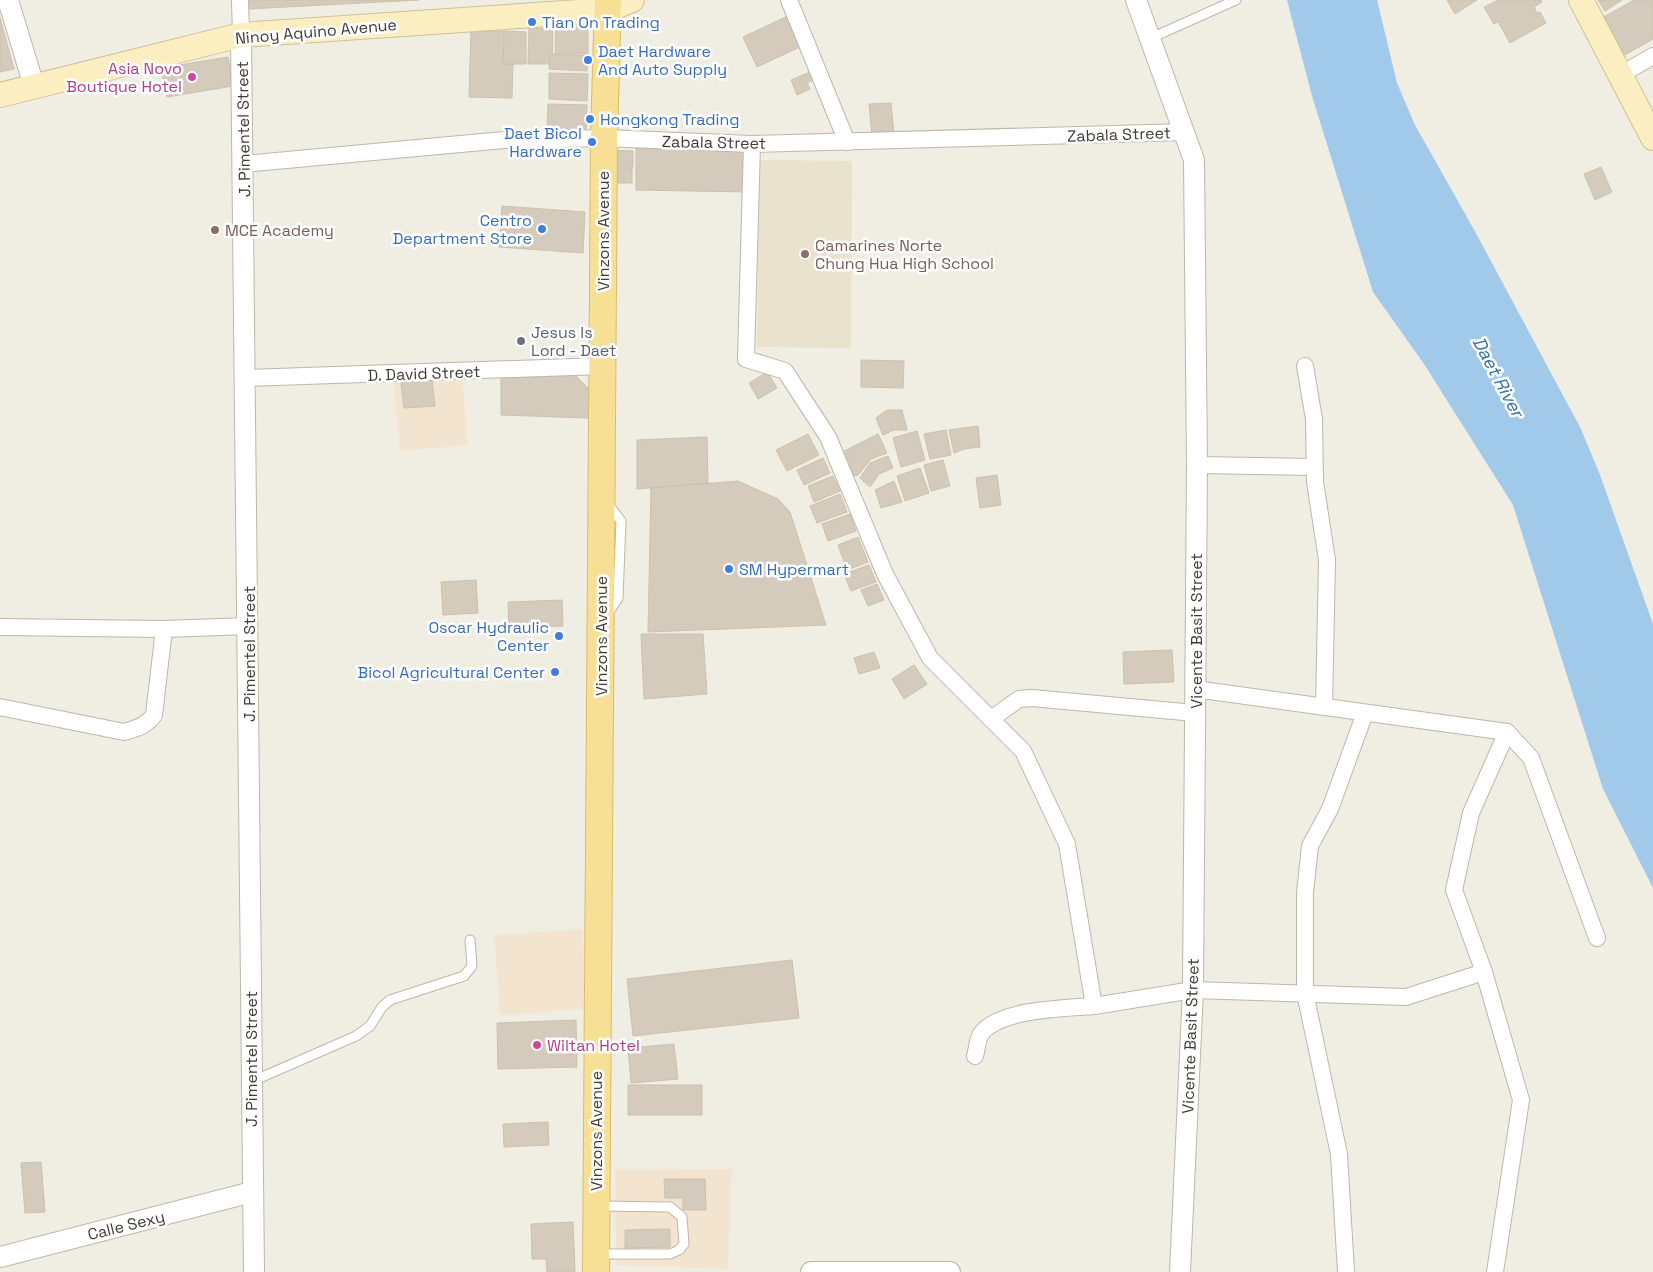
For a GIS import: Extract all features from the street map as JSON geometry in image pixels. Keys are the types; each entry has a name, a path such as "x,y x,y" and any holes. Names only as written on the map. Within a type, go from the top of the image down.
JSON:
{"main road":[{"path":"1581,0 1622,74 1653,138"},
{"name":"Ninoy Aquino Avenue","path":"0,95 241,35 616,3"},
{"name":"Vinzons Avenue","path":"596,1263 604,138 616,3"}],"street":[{"path":"8,0 34,86"},
{"path":"240,0 241,35"},
{"path":"789,0 847,142"},
{"name":"Vicente Basit Street","path":"1136,0 1194,160 1197,465 1193,990 1180,1272"},
{"name":"J. Pimentel Street","path":"241,35 249,626 254,1272"},
{"path":"1622,74 1653,56"},
{"name":"Zabala Street","path":"244,164 504,140 604,138 752,144 1185,132"},
{"path":"752,144 746,359 785,371 828,437 885,574 930,658 1023,751 1067,844 1094,1006"},
{"name":"D. David Street","path":"246,378 602,366"},
{"path":"1305,366 1314,419 1314,467 1327,560 1324,707"},
{"path":"1197,465 1314,467"},
{"path":"0,627 164,629 249,626"},
{"path":"0,707 124,732 138,728 148,723 154,715 164,629"},
{"path":"1195,689 1506,732 1531,758 1597,938"},
{"path":"991,719 1019,699 1032,698 1195,712"},
{"path":"1346,1272 1339,1154 1305,994 1305,893 1310,846 1330,809 1365,713"},
{"path":"1495,1272 1521,1100 1484,972 1454,890 1471,813 1506,732"},
{"path":"975,1056 980,1036 986,1029 1002,1020 1040,1010 1094,1006 1193,990 1406,996 1484,972"},
{"name":"Calle Sexy","path":"0,1257 252,1192"},
{"path":"811,1272 950,1272"}],"lane":[{"path":"1151,38 1236,0"},
{"path":"252,1081 356,1036 370,1026 382,1007 390,1000 464,976 472,966 470,940"},
{"path":"596,1206 670,1207 682,1217 684,1244 679,1250 670,1254 596,1263"}],"shaded area":[{"name":"Camarines Norte Chung Hua High School","path":"759,160 852,161 851,348 757,347"},
{"path":"462,374 468,445 400,451 394,380"},
{"path":"583,929 585,1009 500,1015 494,935"},
{"path":"732,1169 728,1269 616,1265 615,1170"}],"water":[{"name":"Daet River","path":"1287,0 1377,0 1397,83 1415,125 1477,235 1581,429 1600,475 1653,624 1653,888 1603,789 1513,505 1424,364 1373,292 1312,96"}],"building":[{"path":"248,0 419,0 249,9"},
{"path":"1447,0 1477,0 1455,14"},
{"path":"1498,0 1541,0 1542,2 1534,7 1537,13 1540,12 1546,23 1510,43 1498,22 1494,24 1484,7"},
{"path":"1598,0 1622,0 1605,11"},
{"path":"1634,0 1653,0 1653,39 1623,56 1602,18"},
{"path":"790,15 804,45 757,67 743,37"},
{"path":"0,18 14,69 0,72"},
{"path":"556,27 588,27 588,54 555,54"},
{"path":"529,28 553,29 552,64 528,64"},
{"path":"471,31 504,31 503,64 513,64 512,98 469,97"},
{"path":"504,31 526,32 526,64 503,64"},
{"path":"550,54 588,56 587,71 549,69"},
{"path":"228,57 233,86 167,97 161,68"},
{"path":"815,70 818,78 807,83 810,89 797,95 791,80"},
{"path":"549,73 588,74 587,101 549,99"},
{"path":"891,103 894,135 872,137 869,104"},
{"path":"548,104 587,105 586,131 547,130"},
{"path":"636,148 748,150 748,192 636,190"},
{"path":"605,150 633,151 633,167 606,167"},
{"path":"1601,167 1612,192 1595,200 1584,174"},
{"path":"605,168 632,168 632,183 605,183"},
{"name":"Centro Department Store","path":"502,206 585,212 583,253 499,247"},
{"path":"861,360 904,361 903,388 861,387"},
{"path":"501,371 575,375 590,390 588,418 501,415"},
{"path":"767,372 777,388 758,399 749,383"},
{"path":"432,380 435,406 404,408 401,383"},
{"path":"887,410 902,410 907,430 894,430 883,435 876,418"},
{"path":"978,426 980,447 964,449 954,453 949,430"},
{"path":"946,430 951,455 930,459 924,434"},
{"path":"917,431 925,460 901,467 893,438"},
{"path":"808,434 819,455 787,471 776,450"},
{"path":"878,434 887,453 871,459 858,475 850,477 840,453"},
{"path":"707,437 708,483 637,489 637,440"},
{"path":"888,456 893,468 879,474 870,487 860,478 870,463"},
{"path":"823,458 830,473 804,485 797,470"},
{"path":"943,460 950,486 931,491 924,465"},
{"path":"920,468 929,493 905,501 897,476"},
{"path":"997,475 1001,505 980,508 976,478"},
{"path":"833,476 840,491 814,502 808,486"},
{"name":"SM Hypermart","path":"738,481 778,499 790,512 826,625 648,632 651,488"},
{"path":"894,481 902,502 881,508 875,490"},
{"path":"840,494 847,512 817,523 810,506"},
{"path":"850,514 856,531 828,541 822,524"},
{"path":"858,537 868,562 847,570 838,545"},
{"path":"869,565 876,582 851,591 844,574"},
{"path":"476,580 478,613 443,615 441,582"},
{"path":"877,584 884,600 868,606 861,590"},
{"path":"562,600 563,626 509,628 508,602"},
{"path":"641,634 703,634 707,694 644,699"},
{"path":"1172,650 1174,682 1124,684 1123,652"},
{"path":"874,652 880,668 859,674 854,658"},
{"path":"914,665 927,684 904,699 892,679"},
{"path":"792,960 799,1018 633,1036 627,979"},
{"name":"Wiltan Hotel","path":"576,1020 577,1067 498,1069 497,1023"},
{"path":"674,1044 678,1079 631,1083 628,1048"},
{"path":"628,1085 702,1085 702,1115 628,1115"},
{"path":"548,1122 549,1145 504,1147 503,1124"},
{"path":"41,1162 45,1212 25,1213 21,1163"},
{"path":"664,1179 705,1179 706,1210 683,1210 683,1198 665,1198"},
{"path":"573,1222 575,1272 547,1272 546,1259 532,1259 531,1224"},
{"path":"670,1229 670,1247 625,1248 625,1230"}],"place":[{"name":"Tian On Trading","path":"532,22"},
{"name":"Daet Hardware And Auto Supply","path":"588,60"},
{"name":"Asia Novo Boutique Hotel","path":"192,77"},
{"name":"Hongkong Trading","path":"590,119"},
{"name":"Daet Bicol Hardware","path":"592,142"},
{"name":"Centro Department Store","path":"542,229"},
{"name":"MCE Academy","path":"215,230"},
{"name":"Camarines Norte Chung Hua High School","path":"805,254"},
{"name":"Jesus Is Lord - Daet","path":"521,341"},
{"name":"SM Hypermart","path":"729,569"},
{"name":"Oscar Hydraulic Center","path":"559,636"},
{"name":"Bicol Agricultural Center","path":"555,672"},
{"name":"Wiltan Hotel","path":"537,1045"}]}
